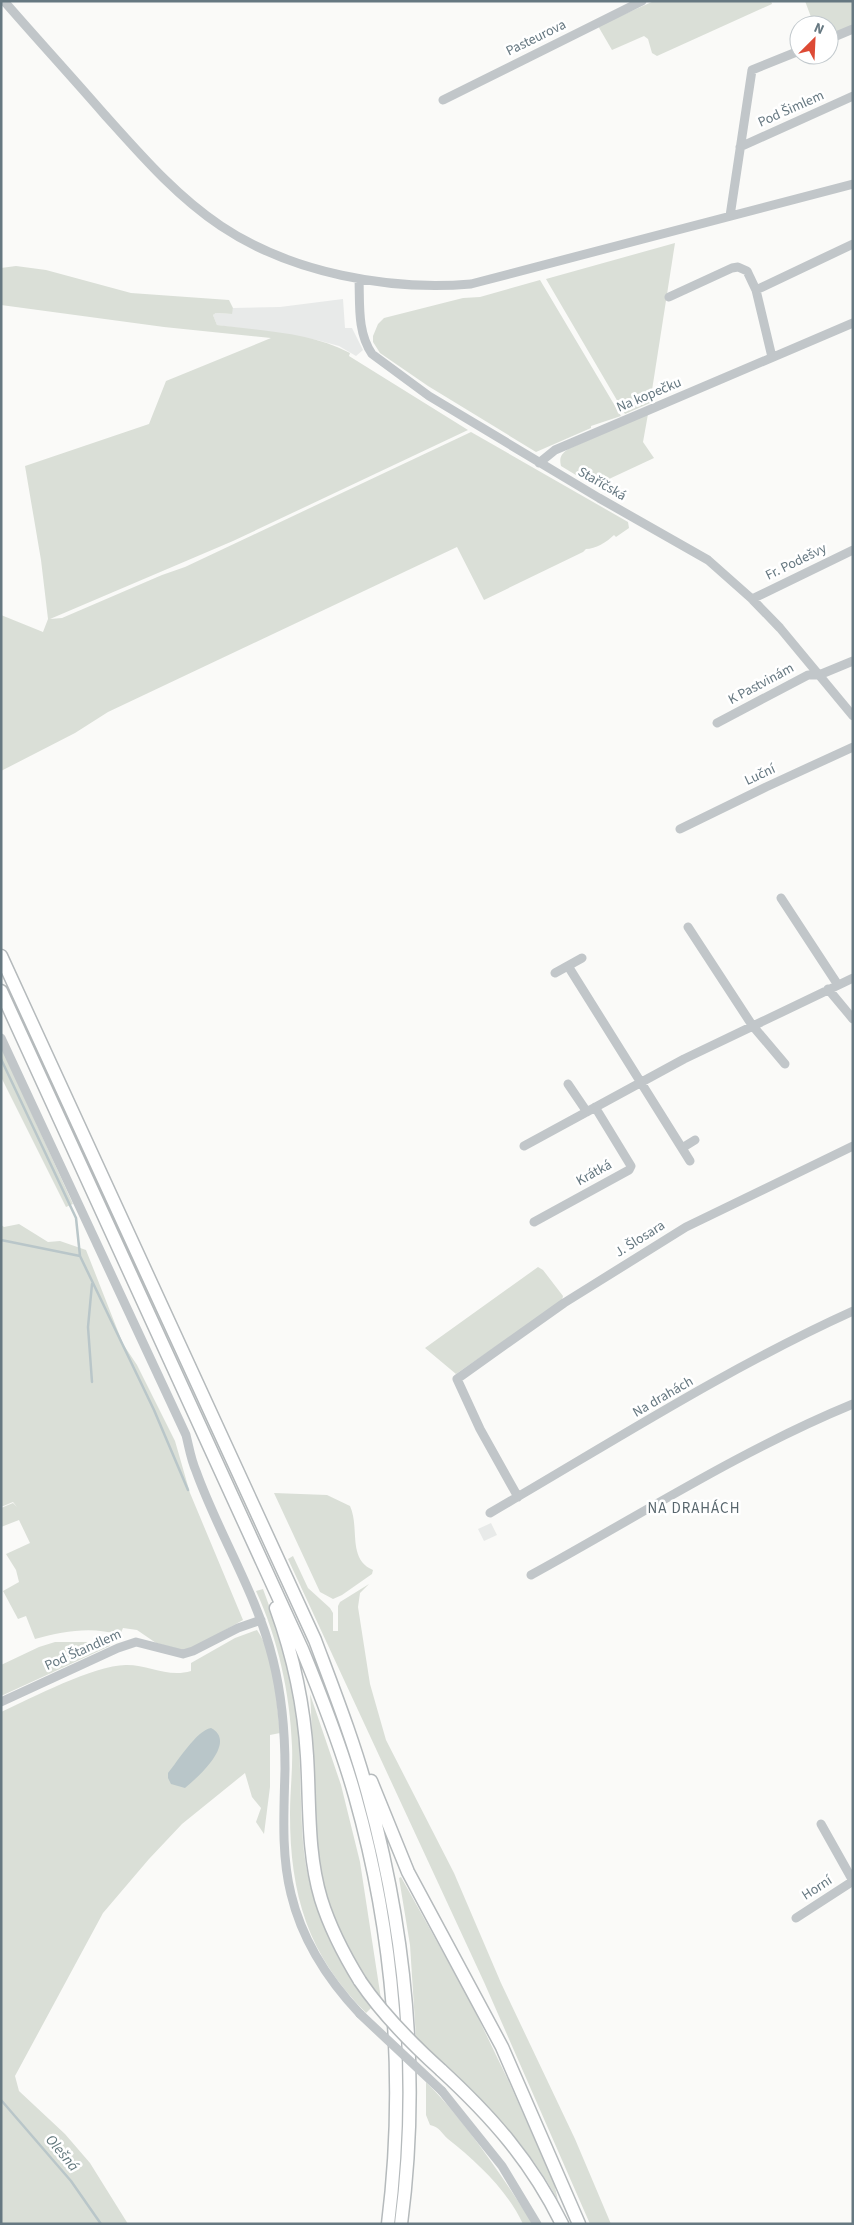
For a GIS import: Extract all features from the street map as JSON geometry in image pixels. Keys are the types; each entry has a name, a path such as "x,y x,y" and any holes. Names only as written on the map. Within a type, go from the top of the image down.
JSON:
{"highway":[{"path":"1,956 315,1640 345,1721 408,1872 502,2047 579,2224"},
{"path":"1,991 302,1650 333,1726 355,1796 376,1888 389,1975 394,2043 394,2145 388,2224"},
{"path":"248,1530 283,1630 297,1682 307,1756 311,1849 321,1899 342,1951 376,2004 399,2030 488,2114 513,2144 540,2181 562,2224"},
{"path":"345,1721 368,1793 378,1834 397,1931 403,1974 408,2043 409,2112 402,2224"}],"street":[{"path":"4,1 158,173 221,226 281,257 359,279 423,287 471,284 853,184"},
{"name":"Pasteurova","path":"443,100 642,1"},
{"path":"839,35 853,30"},
{"name":"Pod Šimlem","path":"730,216 752,70 789,55"},
{"name":"Pod Šimlem","path":"740,147 853,96"},
{"path":"756,290 853,244"},
{"path":"669,296 732,268 738,267 750,274 756,290 772,357"},
{"name":"Staříčská","path":"359,279 362,334 366,346 372,354 429,396 539,463 708,560 752,599 780,628 853,716"},
{"name":"Na kopečku","path":"539,463 555,450 853,323"},
{"name":"Fr. Podešvy","path":"752,599 853,550"},
{"name":"K Pastvinám","path":"717,723 808,675 819,675 853,662"},
{"name":"Luční","path":"680,829 766,786 853,748"},
{"path":"781,898 838,985"},
{"path":"688,927 752,1025 785,1064"},
{"path":"555,974 582,958"},
{"path":"568,966 690,1161"},
{"path":"524,1146 641,1082 752,1025 853,978"},
{"path":"828,989 853,1018"},
{"path":"1,1038 186,1435 195,1471 262,1620 273,1659 282,1708 285,1767 284,1839 291,1894 300,1921 319,1961 337,1987 360,2014 442,2091 502,2166 536,2224"},
{"path":"568,1084 587,1112"},
{"name":"Krátká","path":"534,1222 628,1170 631,1166 596,1107"},
{"path":"682,1148 695,1140"},
{"name":"J. Šlosara","path":"518,1497 480,1429 457,1379 564,1303 686,1226 853,1146"},
{"name":"Na drahách","path":"490,1513 664,1411 798,1336 853,1311"},
{"path":"531,1576 710,1475 819,1418 853,1404"},
{"name":"Pod Štandlem","path":"1,1702 118,1648 136,1642 183,1654 193,1651 238,1628 262,1620"},
{"name":"Horní","path":"796,1918 853,1881 821,1824"}],"shaded area":[{"path":"654,1 771,1 772,4 657,56 652,53 648,39 644,36 612,50 598,26"},
{"path":"805,1 853,1 853,27 839,33 839,15 810,15"},
{"path":"675,243 650,403 625,414 546,279"},
{"path":"16,266 46,270 131,293 229,300 233,308 232,314 216,313 213,315 217,325 302,336 335,346 350,353 349,356 468,430 233,541 50,619 62,618 185,567 471,432 628,522 629,528 616,537 614,535 601,545 586,549 484,600 457,547 108,712 75,733 1,771 1,615 43,632 48,619 41,560 25,466 149,424 166,381 271,338 164,327 1,305 1,268"},
{"path":"540,280 621,416 591,426 591,428 536,452 428,386 380,353 373,342 373,336 378,324 384,318 463,298 480,297"},
{"path":"343,299 345,328 352,328 363,350 356,356 339,346 317,340 217,325 213,315 216,313 231,314 233,308 280,307"},
{"path":"648,414 643,442 654,458 594,486 561,466 561,456 568,449"},
{"path":"1,1046 73,1204 66,1207 1,1077"},
{"path":"19,1224 48,1242 60,1241 86,1250 123,1344 137,1365 175,1441 190,1493 243,1620 193,1648 182,1650 156,1643 137,1630 123,1628 120,1635 88,1630 35,1639 26,1616 18,1619 3,1591 19,1582 16,1570 6,1554 30,1543 19,1520 1,1527 1,1508 13,1503 17,1507 13,1502 1,1507 1,1225 4,1227"},
{"path":"538,1267 543,1270 563,1296 562,1301 456,1374 425,1348"},
{"path":"274,1493 327,1495 350,1506 353,1515 357,1551 365,1565 373,1570 372,1574 333,1599 320,1592"},
{"path":"491,1523 497,1535 484,1541 478,1529"},
{"path":"293,1556 308,1588 333,1613 333,1631 338,1631 338,1606 340,1602 369,1584 360,1593 358,1607 370,1684 386,1740 454,1873 501,1983 575,2139 611,2224 590,2224 484,1982 288,1559"},
{"path":"263,1589 284,1650 293,1687 299,1745 303,1842 311,1886 325,1930 345,1970 371,2008 366,2013 346,1991 316,1946 306,1922 299,1897 291,1843 292,1754 289,1706 277,1647 256,1591"},
{"path":"257,1630 263,1640 271,1665 280,1733 270,1735 270,1787 264,1834 256,1822 261,1808 252,1797 245,1773 182,1824 103,1913 15,2076 19,2091 65,2134 90,2163 128,2224 1,2224 1,1712 64,1683 114,1666 127,1665 174,1673 191,1671 191,1663 235,1638"},
{"path":"55,1642 107,1642 110,1643 110,1646 1,1696 1,1665 39,1647"},
{"path":"310,1694 341,1785 360,1862 381,1999 368,1981 347,1943 323,1883 313,1821"},
{"path":"211,1728 218,1734 220,1742 213,1760 185,1788 171,1784 168,1773 193,1740 205,1730"},
{"path":"401,1877 470,2001 554,2183 558,2200 543,2175 511,2132 476,2094 416,2038 410,1945 399,1878"},
{"path":"426,2082 469,2132 496,2168 533,2224 523,2224 509,2200 490,2177 438,2129 430,2125 426,2115"}],"waterway":[{"path":"1,1059 76,1218 80,1256 154,1410 188,1490"},
{"path":"1,1240 80,1256"},
{"path":"92,1284 88,1327 92,1382"},
{"name":"Olešná","path":"1,2100 71,2181 101,2224"}],"district":[{"name":"NA DRAHÁCH","path":"694,1508"}]}
